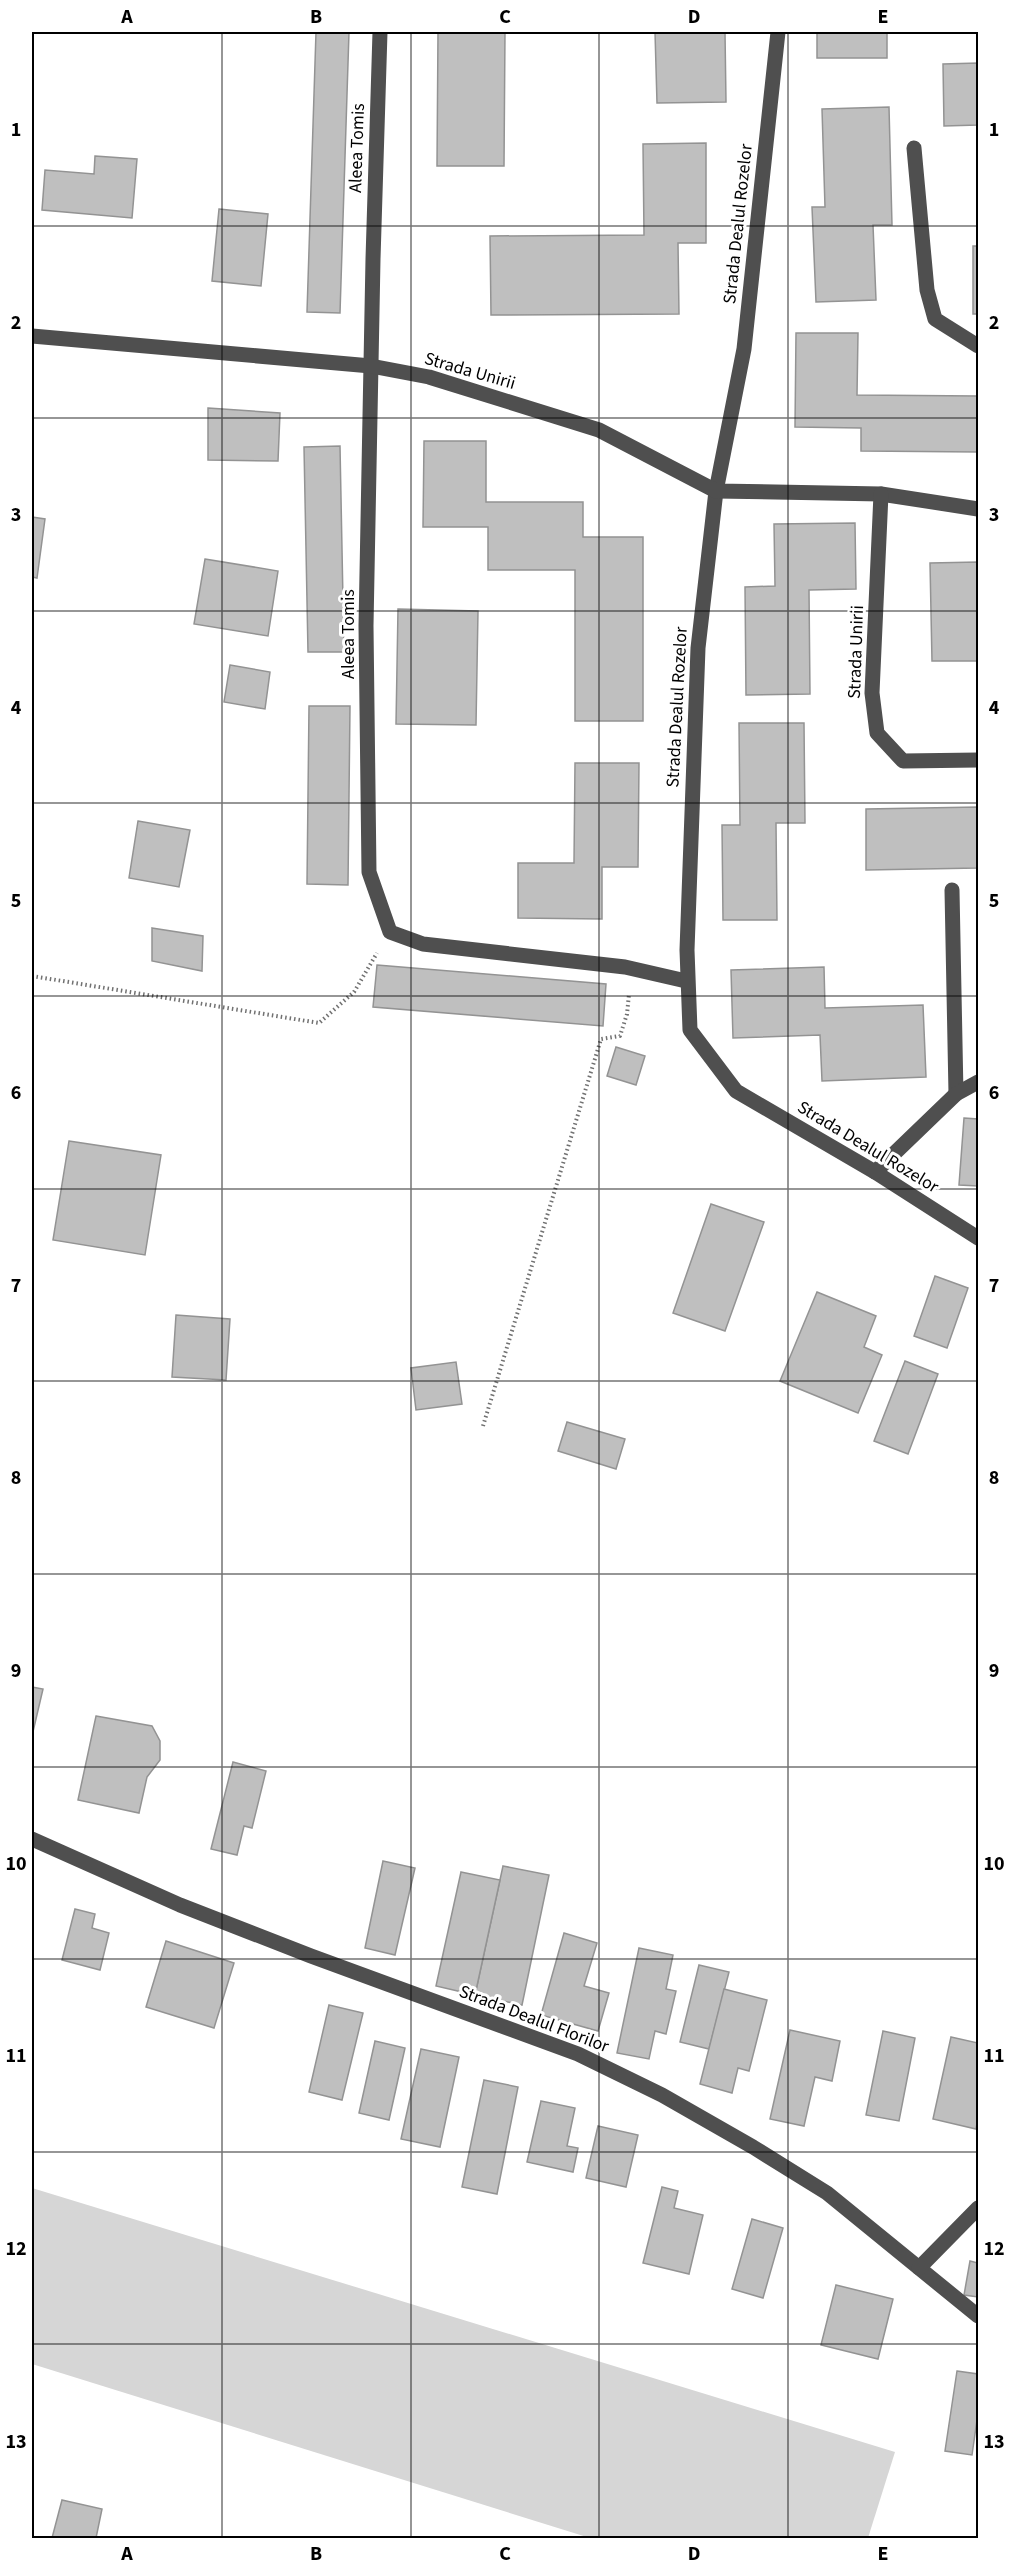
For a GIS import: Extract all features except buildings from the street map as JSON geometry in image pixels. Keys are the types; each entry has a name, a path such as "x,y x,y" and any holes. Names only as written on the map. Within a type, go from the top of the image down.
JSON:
{"street":[{"name":"Aleea Tomis","path":"380,32 366,626 369,872 390,932"},
{"name":"Strada Dealul Rozelor","path":"778,32 744,349 716,491 698,648 687,981 690,1030 736,1091 875,1172 978,1238"},
{"path":"914,148 927,290 935,319 978,346"},
{"name":"Strada Unirii","path":"32,336 371,366 429,377 599,430 716,491 882,494 978,509"},
{"name":"Strada Unirii","path":"882,494 872,693 877,734 903,761 978,760"},
{"path":"952,890 956,1094"},
{"path":"390,932 423,944 631,968 687,981"},
{"path":"875,1172 956,1094 978,1082"},
{"name":"Strada Dealul Florilor","path":"32,1839 180,1905 311,1956 578,2054 662,2095 827,2193 978,2316"},
{"path":"919,2268 978,2208"}],"path":[{"path":"32,976 319,1023 354,992 390,932"},
{"path":"483,1426 600,1039 620,1036 627,1014 631,968"}],"shaded area":[{"path":"32,2188 895,2452 868,2538 590,2538 32,2364"}]}
